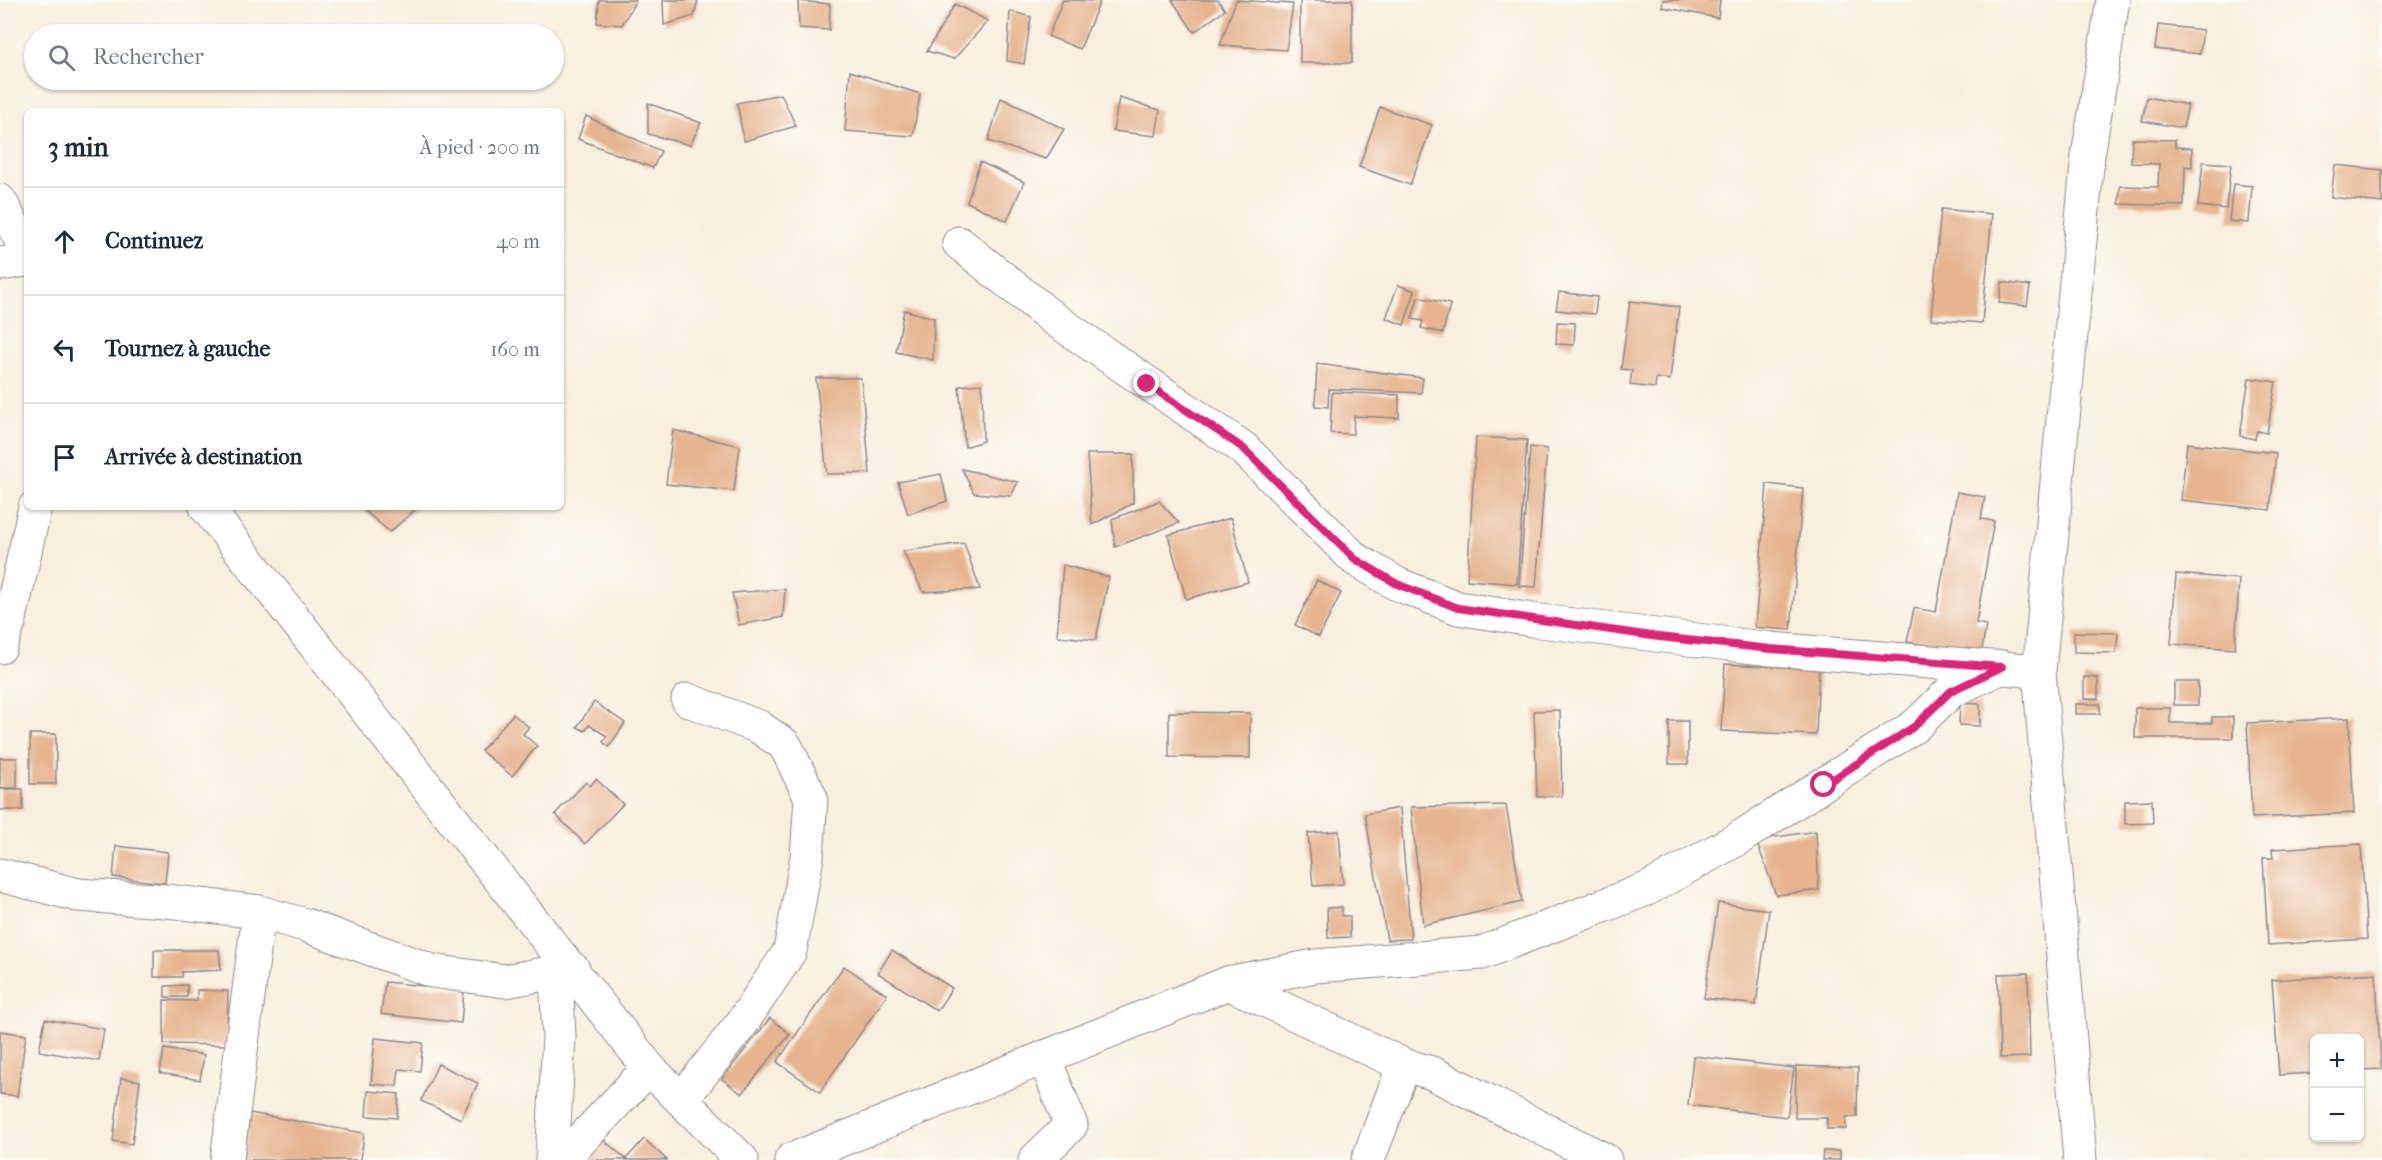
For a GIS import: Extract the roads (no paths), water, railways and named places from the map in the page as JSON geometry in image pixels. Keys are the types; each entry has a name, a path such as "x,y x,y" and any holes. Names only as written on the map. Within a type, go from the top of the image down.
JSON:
{"street":[{"path":"2080,1160 2039,671 2088,156 2113,0"},
{"path":"0,201 24,245"},
{"path":"959,243 1054,319 1243,448 1355,559 1397,584 1458,608 1555,623 1771,649 2039,671"},
{"path":"0,264 24,260"},
{"path":"0,647 9,623 34,510"},
{"path":"208,510 564,971 649,1068 742,1160"},
{"path":"791,1160 1228,982 1315,966 1482,953 1649,888 1736,840 1915,726 1951,691 2002,667"},
{"path":"682,1099 742,1023 790,951 807,857 811,798 785,746 759,727 688,700"},
{"path":"0,875 78,896 167,901 259,912 305,925 432,972 505,981 564,971"},
{"path":"227,1160 259,912"},
{"path":"552,1160 558,1037 564,971"},
{"path":"1228,982 1404,1065 1432,1073 1605,1160"},
{"path":"1035,1160 1071,1125 1044,1057"},
{"path":"1368,1160 1404,1065"},
{"path":"562,1160 649,1068"}]}
